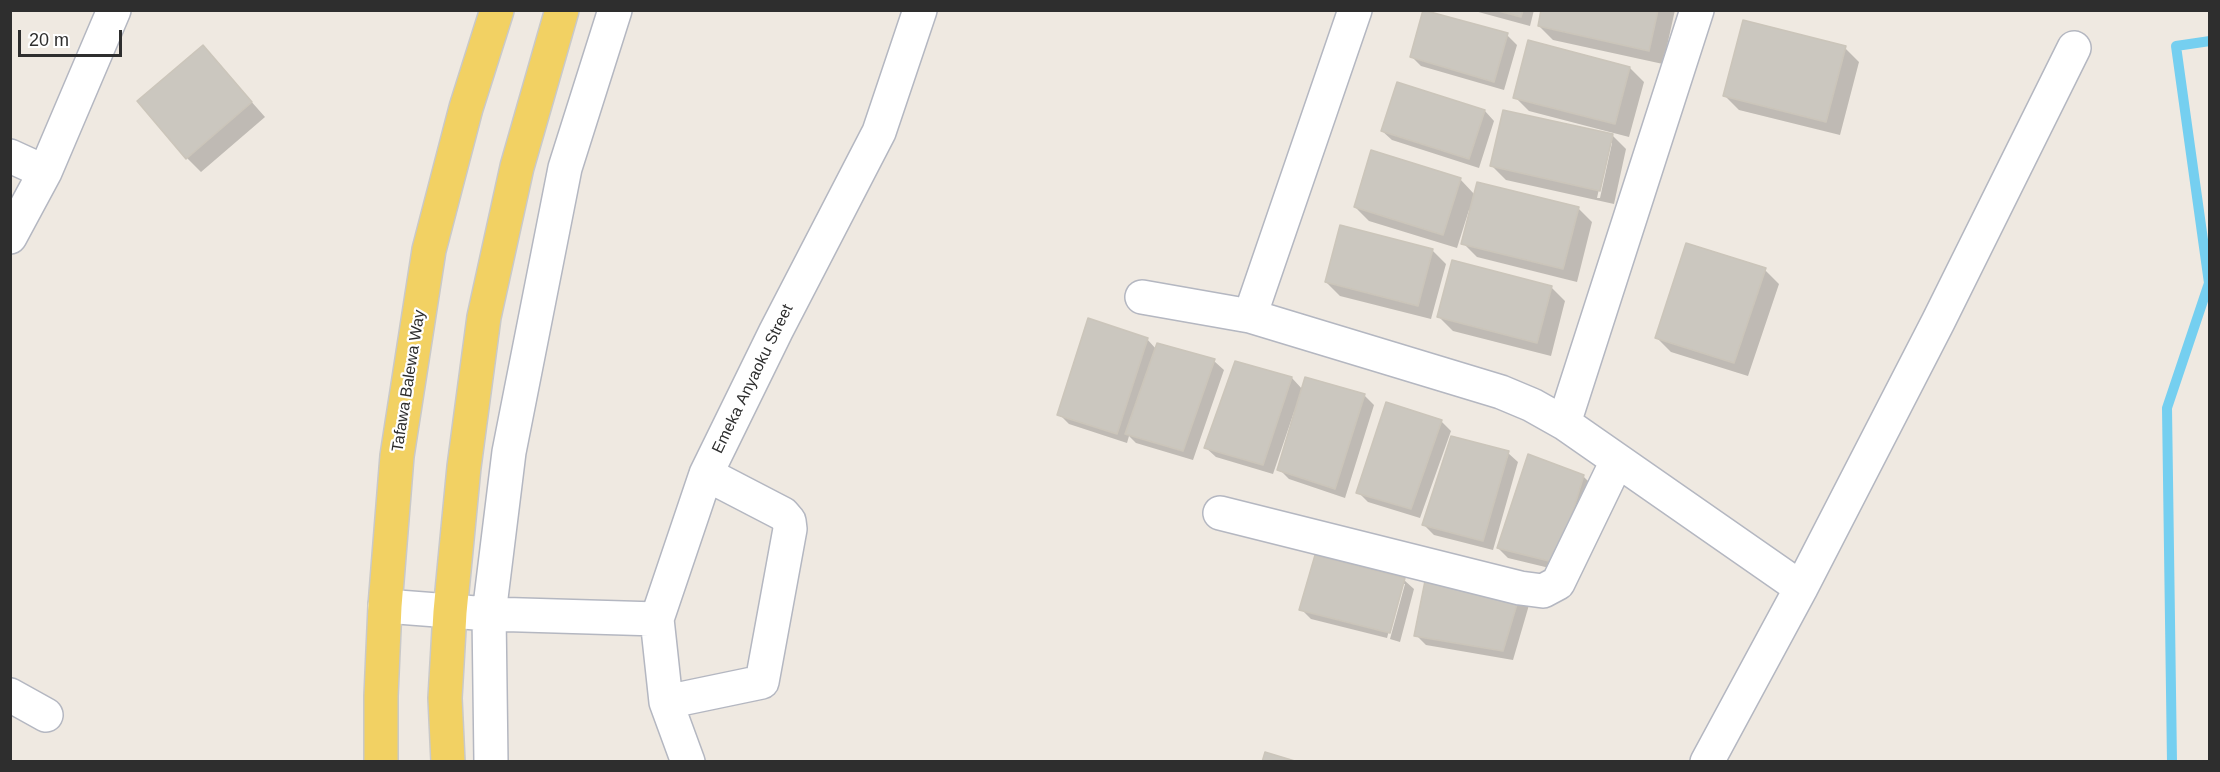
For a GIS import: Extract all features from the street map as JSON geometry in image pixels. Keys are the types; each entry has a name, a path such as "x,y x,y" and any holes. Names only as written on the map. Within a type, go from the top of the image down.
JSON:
{"main road":[{"name":"Tafawa Balewa Way","path":"381,762 385,606 397,456 429,250 466,108 497,10"},
{"path":"447,762 445,698 450,612 464,467 484,317 517,167 562,10"}],"street":[{"path":"10,237 45,172 114,10"},
{"path":"491,762 489,614 509,452 565,168 615,10"},
{"name":"Emeka Anyaoku Street","path":"688,762 666,702 657,619 706,474 776,331 879,132 920,10"},
{"path":"1250,316 1355,10"},
{"path":"1563,423 1697,10"},
{"path":"1707,762 1802,588 2074,48"},
{"path":"10,156 45,172"},
{"path":"1142,297 1250,316 1501,392 1532,405 1563,423 1802,588"},
{"path":"1220,513 1520,588 1543,591 1558,583 1617,461"},
{"path":"666,702 762,682 790,529 789,521 783,514 706,474"},
{"path":"385,606 489,614 657,619"},
{"path":"10,694 46,715"}],"building":[{"path":"1423,10 1508,33 1494,82 1410,57"},
{"path":"1495,10 1523,10 1521,17"},
{"path":"1541,10 1658,10 1649,51 1538,26"},
{"path":"1743,20 1846,46 1826,122 1723,96"},
{"path":"1528,40 1630,67 1615,124 1513,98"},
{"path":"203,45 252,102 186,159 137,101"},
{"path":"1397,82 1485,110 1469,159 1381,131"},
{"path":"1503,110 1613,134 1600,191 1490,166"},
{"path":"1371,150 1461,178 1443,235 1354,207"},
{"path":"1477,182 1579,207 1563,269 1461,244"},
{"path":"1340,225 1433,249 1418,306 1325,282"},
{"path":"1686,243 1766,268 1734,363 1655,338"},
{"path":"1452,260 1552,286 1537,343 1437,317"},
{"path":"1088,318 1148,338 1117,434 1057,415"},
{"path":"1157,343 1215,359 1183,451 1125,434"},
{"path":"1235,361 1292,377 1263,465 1204,448"},
{"path":"1305,377 1365,394 1335,489 1277,470"},
{"path":"1386,402 1442,420 1411,509 1356,493"},
{"path":"1451,436 1509,451 1483,541 1422,525"},
{"path":"1528,454 1584,475 1557,563 1497,548"},
{"path":"1315,555 1405,578 1390,633 1299,610"},
{"path":"1425,581 1520,594 1503,651 1414,636"},
{"path":"1265,752 1298,762 1262,762"}],"waterway":[{"path":"2172,762 2167,408 2209,283 2176,46 2210,41"}]}
